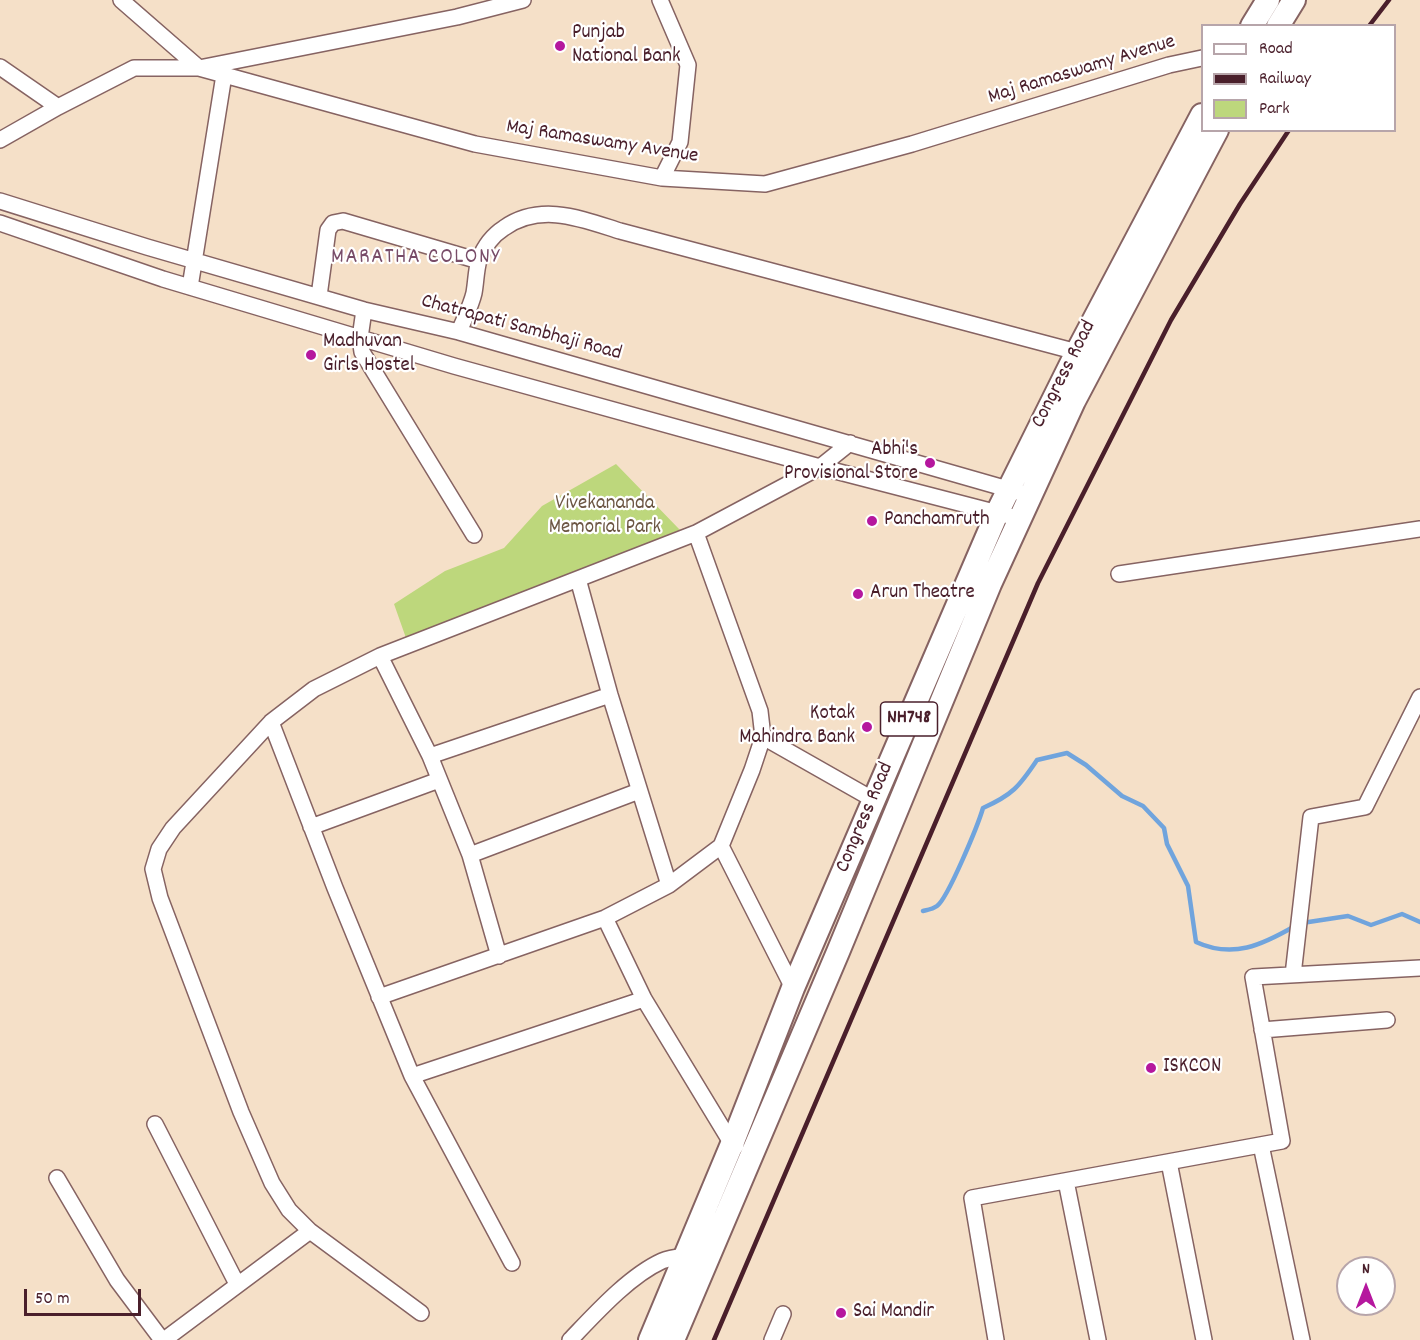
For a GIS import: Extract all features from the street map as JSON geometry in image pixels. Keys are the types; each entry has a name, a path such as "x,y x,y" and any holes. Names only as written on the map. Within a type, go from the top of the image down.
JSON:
{"highway":[{"path":"1253,24 1268,0"},
{"path":"1279,24 1294,0"},
{"name":"Congress Road","path":"650,1340 732,1144 793,988 998,511 1077,352 1201,119"},
{"name":"Congress Road","path":"674,1340 990,584 1074,401 1216,132"}],"street":[{"name":"Maj Ramaswamy Avenue","path":"121,0 199,68 475,144 662,178 765,183 912,144 1169,65 1201,58"},
{"path":"0,140 134,68 199,68 457,17 523,0"},
{"path":"660,0 688,65 680,142 662,178"},
{"path":"0,67 58,107"},
{"path":"190,287 196,261 224,75"},
{"name":"Chatrapati Sambhaji Road","path":"0,201 364,310 459,332 1009,488 1031,497"},
{"path":"459,332 474,294 479,261 495,234 516,219 534,214 572,216 643,237 1077,352"},
{"path":"319,296 328,230 333,223 343,221 479,261"},
{"path":"0,223 190,287 454,366 820,467 998,511 1021,519"},
{"path":"364,310 360,338 362,352 474,535"},
{"path":"421,1313 309,1231 289,1210 272,1183 245,1122 160,898 153,869 159,849 173,828 271,722 314,689 380,656 696,533 820,467 850,443"},
{"path":"1119,574 1420,529"},
{"path":"379,997 605,918 669,885 721,846 763,737 760,711 696,533"},
{"path":"578,579 610,695 669,885"},
{"path":"380,656 430,756 470,855 499,956"},
{"path":"430,756 610,695"},
{"path":"1293,975 1311,817 1365,807 1420,697"},
{"path":"271,722 412,1076 512,1263"},
{"path":"763,737 874,800"},
{"path":"311,827 439,780"},
{"path":"470,855 639,791"},
{"path":"721,846 793,988"},
{"path":"605,918 644,999 732,1144 751,1157"},
{"path":"996,1340 972,1198 1282,1141 1253,977 1420,968"},
{"path":"412,1076 644,999"},
{"path":"1262,1030 1387,1020"},
{"path":"155,1124 237,1284"},
{"path":"1261,1145 1302,1340"},
{"path":"1169,1162 1204,1340"},
{"path":"57,1178 117,1280 163,1340 309,1231"},
{"path":"1066,1181 1098,1340"},
{"path":"570,1340 609,1301 647,1269 664,1260 685,1256"},
{"path":"772,1340 783,1314"}],"green space":[{"name":"Vivekananda Memorial Park","path":"616,464 680,530 406,638 394,604 445,571 504,548 542,506"}],"waterway":[{"path":"923,911 937,906 948,890 983,808 1014,789 1037,760 1067,753 1086,765 1122,796 1143,806 1164,828 1167,844 1188,886 1196,942 1222,949 1247,948 1271,939 1295,926"},
{"path":"1302,923 1348,916 1371,925 1402,914 1420,922"}],"railway":[{"path":"1371,24 1389,0"},
{"path":"714,1340 1038,583 1171,320 1240,204 1288,132"}],"place":[{"name":"Punjab National Bank","path":"560,46"},
{"name":"Madhuvan Girls Hostel","path":"311,355"},
{"name":"Abhi's Provisional Store","path":"930,463"},
{"name":"Panchamruth","path":"872,521"},
{"name":"Arun Theatre","path":"858,594"},
{"name":"Kotak Mahindra Bank","path":"867,727"},
{"name":"ISKCON","path":"1151,1068"},
{"name":"Sai Mandir","path":"841,1313"}],"district":[{"name":"MARATHA COLONY","path":"416,259"}]}
